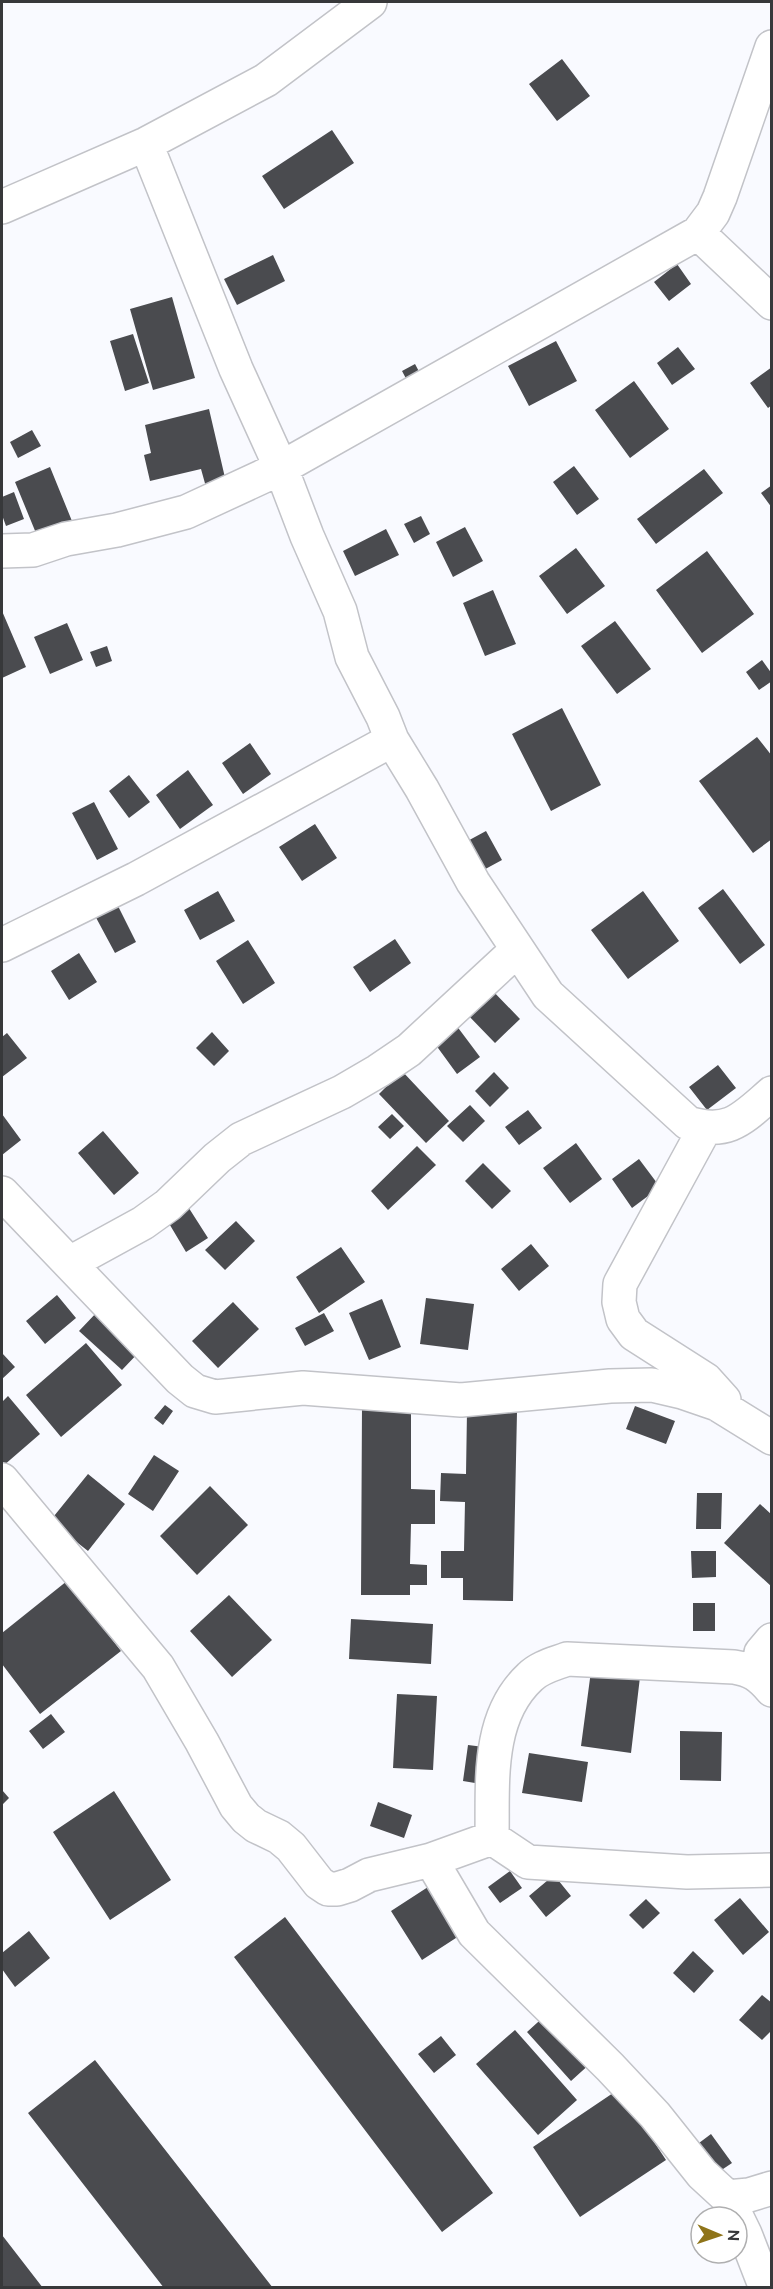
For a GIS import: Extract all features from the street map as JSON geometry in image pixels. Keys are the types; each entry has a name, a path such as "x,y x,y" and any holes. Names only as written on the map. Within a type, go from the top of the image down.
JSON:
{"street":[{"path":"2,207 146,144 266,80 370,2"},
{"path":"2,551 33,550 66,539 117,530 186,512 281,468 698,233 713,213 720,197 771,47"},
{"path":"146,144 236,369 281,468 307,536 340,611 352,657 383,717 392,740 473,882 517,950 548,995 688,1123 705,1128 718,1128 741,1120 771,1093"},
{"path":"698,233 771,303"},
{"path":"2,945 136,879 392,740"},
{"path":"70,1263 143,1223 168,1205 241,1138 342,1092 409,1050 517,950"},
{"path":"705,1128 621,1284 619,1302 623,1319 634,1334 706,1380 759,1430 771,1455"},
{"path":"5,1202 70,1263 180,1379 195,1391 215,1397 303,1388 460,1400 609,1386 652,1385 717,1404 759,1430"},
{"path":"2,1480 158,1667 236,1806 255,1826 279,1837 291,1847 319,1883 328,1889 337,1889 369,1875 431,1860 492,1838"},
{"path":"765,1683 761,1653 771,1640"},
{"path":"492,1838 494,1749 507,1707 530,1677 545,1667 567,1659 734,1668 745,1669 765,1683"},
{"path":"492,1838 528,1862 687,1872 771,1870"},
{"path":"431,1860 474,1933 610,2067 655,2115 702,2174 727,2197 746,2234 766,2288"},
{"path":"727,2197 749,2195 771,2187"}],"building":[{"path":"562,59 590,96 557,121 529,84"},
{"path":"332,130 354,163 284,209 262,176"},
{"path":"273,255 285,281 237,305 224,279"},
{"path":"677,264 691,284 669,301 654,282"},
{"path":"172,297 195,378 153,390 130,309"},
{"path":"133,334 149,383 125,391 110,341"},
{"path":"556,341 577,381 529,406 508,366"},
{"path":"678,347 695,369 672,385 657,363"},
{"path":"415,364 423,379 410,386 402,371"},
{"path":"772,367 772,405 768,408 750,383"},
{"path":"634,381 669,429 630,458 595,410"},
{"path":"209,409 226,482 206,487 201,469 150,481 144,455 151,453 145,425"},
{"path":"32,430 41,446 18,458 10,442"},
{"path":"574,466 599,499 577,515 553,482"},
{"path":"50,467 74,526 38,538 15,482"},
{"path":"704,469 723,493 656,544 637,519"},
{"path":"772,485 772,508 761,493"},
{"path":"14,492 24,519 6,526 2,515 2,497"},
{"path":"421,516 430,534 414,543 404,524"},
{"path":"465,527 483,561 453,577 436,542"},
{"path":"386,529 399,555 355,576 343,551"},
{"path":"576,548 605,586 567,614 539,576"},
{"path":"707,551 754,614 702,653 656,590"},
{"path":"493,590 516,644 485,656 463,603"},
{"path":"2,611 26,667 2,678"},
{"path":"615,621 651,669 617,694 581,646"},
{"path":"67,623 83,660 50,674 34,637"},
{"path":"107,646 112,661 96,667 90,652"},
{"path":"762,660 772,674 772,681 759,690 746,672"},
{"path":"562,708 601,785 551,811 512,734"},
{"path":"757,737 772,756 772,839 753,853 699,781"},
{"path":"250,743 271,774 243,794 222,763"},
{"path":"188,770 213,805 180,829 156,795"},
{"path":"129,775 150,802 129,818 109,791"},
{"path":"94,802 118,849 97,860 72,813"},
{"path":"315,824 337,858 302,881 279,847"},
{"path":"486,831 502,860 478,873 462,844"},
{"path":"723,889 765,945 740,964 698,908"},
{"path":"218,891 235,921 200,940 184,910"},
{"path":"643,891 679,941 628,979 591,930"},
{"path":"115,900 136,942 115,953 93,912"},
{"path":"395,939 411,963 370,992 353,967"},
{"path":"248,940 275,983 243,1004 216,961"},
{"path":"79,953 97,982 69,1000 51,971"},
{"path":"489,987 520,1019 495,1043 464,1011"},
{"path":"444,1009 480,1057 457,1074 422,1026"},
{"path":"212,1032 229,1051 214,1066 196,1048"},
{"path":"7,1033 27,1058 2,1077 2,1037"},
{"path":"718,1065 736,1088 707,1110 689,1087"},
{"path":"402,1071 449,1121 426,1143 379,1094"},
{"path":"494,1072 509,1088 490,1107 475,1091"},
{"path":"470,1105 485,1121 463,1142 447,1126"},
{"path":"528,1110 542,1128 519,1145 505,1127"},
{"path":"2,1114 21,1140 2,1155"},
{"path":"392,1114 404,1126 390,1139 378,1127"},
{"path":"103,1131 139,1173 114,1195 78,1153"},
{"path":"576,1143 602,1179 570,1203 543,1168"},
{"path":"417,1146 436,1165 388,1210 371,1191"},
{"path":"639,1159 660,1187 632,1208 612,1179"},
{"path":"483,1163 511,1191 492,1209 465,1181"},
{"path":"185,1202 208,1238 186,1252 164,1215"},
{"path":"236,1221 255,1241 225,1270 205,1250"},
{"path":"531,1244 549,1266 519,1291 501,1269"},
{"path":"341,1247 365,1282 319,1313 296,1277"},
{"path":"57,1295 76,1318 45,1344 26,1321"},
{"path":"426,1298 474,1304 468,1350 420,1344"},
{"path":"382,1299 401,1347 369,1360 349,1313"},
{"path":"233,1302 259,1329 218,1368 192,1341"},
{"path":"98,1311 141,1350 122,1370 79,1331"},
{"path":"324,1313 334,1331 305,1346 295,1328"},
{"path":"86,1343 122,1385 61,1437 26,1395"},
{"path":"2,1353 15,1367 2,1379"},
{"path":"8,1396 40,1434 3,1466 2,1402"},
{"path":"165,1405 173,1411 163,1425 154,1418"},
{"path":"362,1405 411,1405 411,1489 435,1490 435,1524 411,1524 410,1564 427,1565 427,1585 410,1585 410,1595 361,1595"},
{"path":"635,1406 675,1421 666,1444 626,1429"},
{"path":"467,1411 517,1412 513,1601 463,1600 463,1578 441,1578 441,1551 464,1551 465,1502 440,1501 441,1473 466,1474"},
{"path":"154,1455 179,1471 153,1511 128,1494"},
{"path":"88,1474 125,1504 88,1551 50,1521"},
{"path":"210,1486 248,1525 197,1575 160,1536"},
{"path":"697,1493 722,1493 721,1529 696,1529"},
{"path":"760,1504 772,1515 772,1587 724,1543"},
{"path":"691,1551 716,1551 716,1577 692,1578"},
{"path":"67,1581 121,1651 40,1714 2,1664 2,1633"},
{"path":"229,1595 272,1640 232,1677 190,1631"},
{"path":"693,1603 715,1603 715,1631 693,1631"},
{"path":"351,1619 433,1624 431,1664 349,1659"},
{"path":"591,1671 640,1677 631,1753 581,1746"},
{"path":"397,1694 437,1696 433,1770 393,1768"},
{"path":"51,1714 65,1732 43,1749 29,1731"},
{"path":"680,1731 722,1732 721,1781 680,1780"},
{"path":"468,1745 492,1748 487,1785 463,1781"},
{"path":"529,1753 588,1762 582,1802 522,1793"},
{"path":"2,1790 9,1798 2,1805"},
{"path":"114,1791 171,1880 110,1920 53,1832"},
{"path":"378,1802 412,1815 404,1838 370,1826"},
{"path":"510,1871 522,1888 500,1903 488,1887"},
{"path":"554,1875 571,1896 546,1917 529,1896"},
{"path":"428,1887 459,1936 422,1960 391,1911"},
{"path":"740,1898 769,1932 743,1955 714,1920"},
{"path":"646,1899 660,1913 643,1929 629,1915"},
{"path":"285,1917 493,2193 442,2232 234,1957"},
{"path":"29,1931 50,1958 15,1987 2,1969 2,1953"},
{"path":"693,1951 714,1971 694,1993 673,1973"},
{"path":"762,1995 772,2003 772,2030 762,2040 739,2020"},
{"path":"548,2013 592,2062 571,2081 527,2032"},
{"path":"515,2030 577,2100 538,2135 476,2064"},
{"path":"441,2036 456,2055 434,2073 418,2054"},
{"path":"95,2060 273,2288 164,2288 28,2113"},
{"path":"619,2089 666,2160 580,2217 533,2147"},
{"path":"711,2134 732,2163 711,2177 691,2149"},
{"path":"2,2235 43,2288 2,2288"}]}
